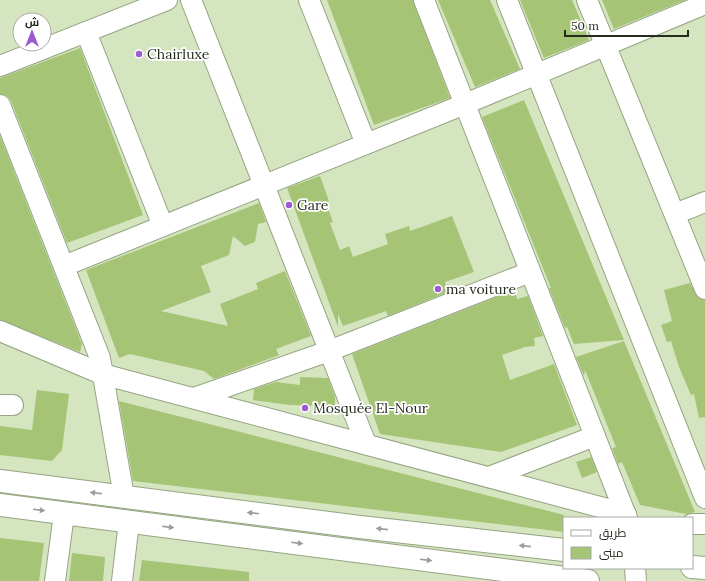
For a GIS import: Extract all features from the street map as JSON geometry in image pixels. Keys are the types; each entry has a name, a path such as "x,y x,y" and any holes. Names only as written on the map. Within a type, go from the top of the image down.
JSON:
{"main road":[{"path":"0,481 360,527 563,550"},
{"path":"0,505 588,581"},
{"path":"693,567 705,568"}],"street":[{"path":"0,66 168,0"},
{"path":"191,0 263,186 366,444"},
{"path":"309,0 366,144"},
{"path":"424,0 627,516"},
{"path":"507,0 535,75 705,498"},
{"path":"587,0 705,289"},
{"path":"64,266 465,104 705,4"},
{"path":"86,32 164,226"},
{"path":"0,105 100,358 124,497"},
{"path":"675,214 705,202"},
{"path":"194,398 329,351 530,272"},
{"path":"0,331 102,374 489,477 627,516"},
{"path":"489,477 595,436"},
{"path":"55,581 64,514"},
{"path":"122,581 129,522"},
{"path":"693,524 705,524"},
{"path":"635,569 636,581"}],"building":[{"path":"327,0 413,0 450,98 374,125"},
{"path":"438,0 490,0 520,69 475,87"},
{"path":"520,0 572,0 589,40 544,58"},
{"path":"602,0 685,0 614,29"},
{"path":"80,48 143,215 67,243 11,101 7,96 0,94 0,78"},
{"path":"524,100 624,340 574,344 567,327 565,328 549,288 551,288 482,117"},
{"path":"0,136 82,344 80,352 0,320"},
{"path":"320,176 329,201 326,203 333,222 330,223 340,250 349,246 353,257 388,244 385,234 409,226 410,231 452,216 474,272 445,282 448,292 388,316 386,311 343,326 338,314 338,327 287,188"},
{"path":"259,203 266,222 258,224 255,242 245,246 233,236 229,255 201,266 211,292 161,311 228,326 220,304 258,289 256,283 285,271 311,336 276,349 279,355 214,379 204,371 130,354 119,358 86,270"},
{"path":"690,283 698,298 705,300 705,417 699,418 694,394 691,395 679,367 671,341 667,342 661,325 672,321 664,290"},
{"path":"515,290 517,299 528,296 543,336 534,338 535,346 525,347 502,355 510,380 554,364 577,425 501,452 380,434 352,354"},
{"path":"624,341 695,512 686,514 640,505 622,462 618,464 612,448 616,447 585,370 584,376 576,357"},
{"path":"300,377 328,378 335,397 335,406 290,405 253,400 254,389 276,382 300,385"},
{"path":"37,390 69,394 62,450 52,461 0,455 0,426 32,430"},
{"path":"119,401 564,515 563,532 133,481"},
{"path":"591,457 597,472 582,478 576,462"},
{"path":"0,538 44,543 39,581 0,581"},
{"path":"72,553 105,557 103,581 69,581"},
{"path":"142,560 249,572 249,581 139,581"}],"place":[{"name":"Chairluxe","path":"139,54"},
{"name":"Gare","path":"289,205"},
{"name":"ma voiture","path":"438,289"},
{"name":"Mosquée El-Nour","path":"305,408"}]}
